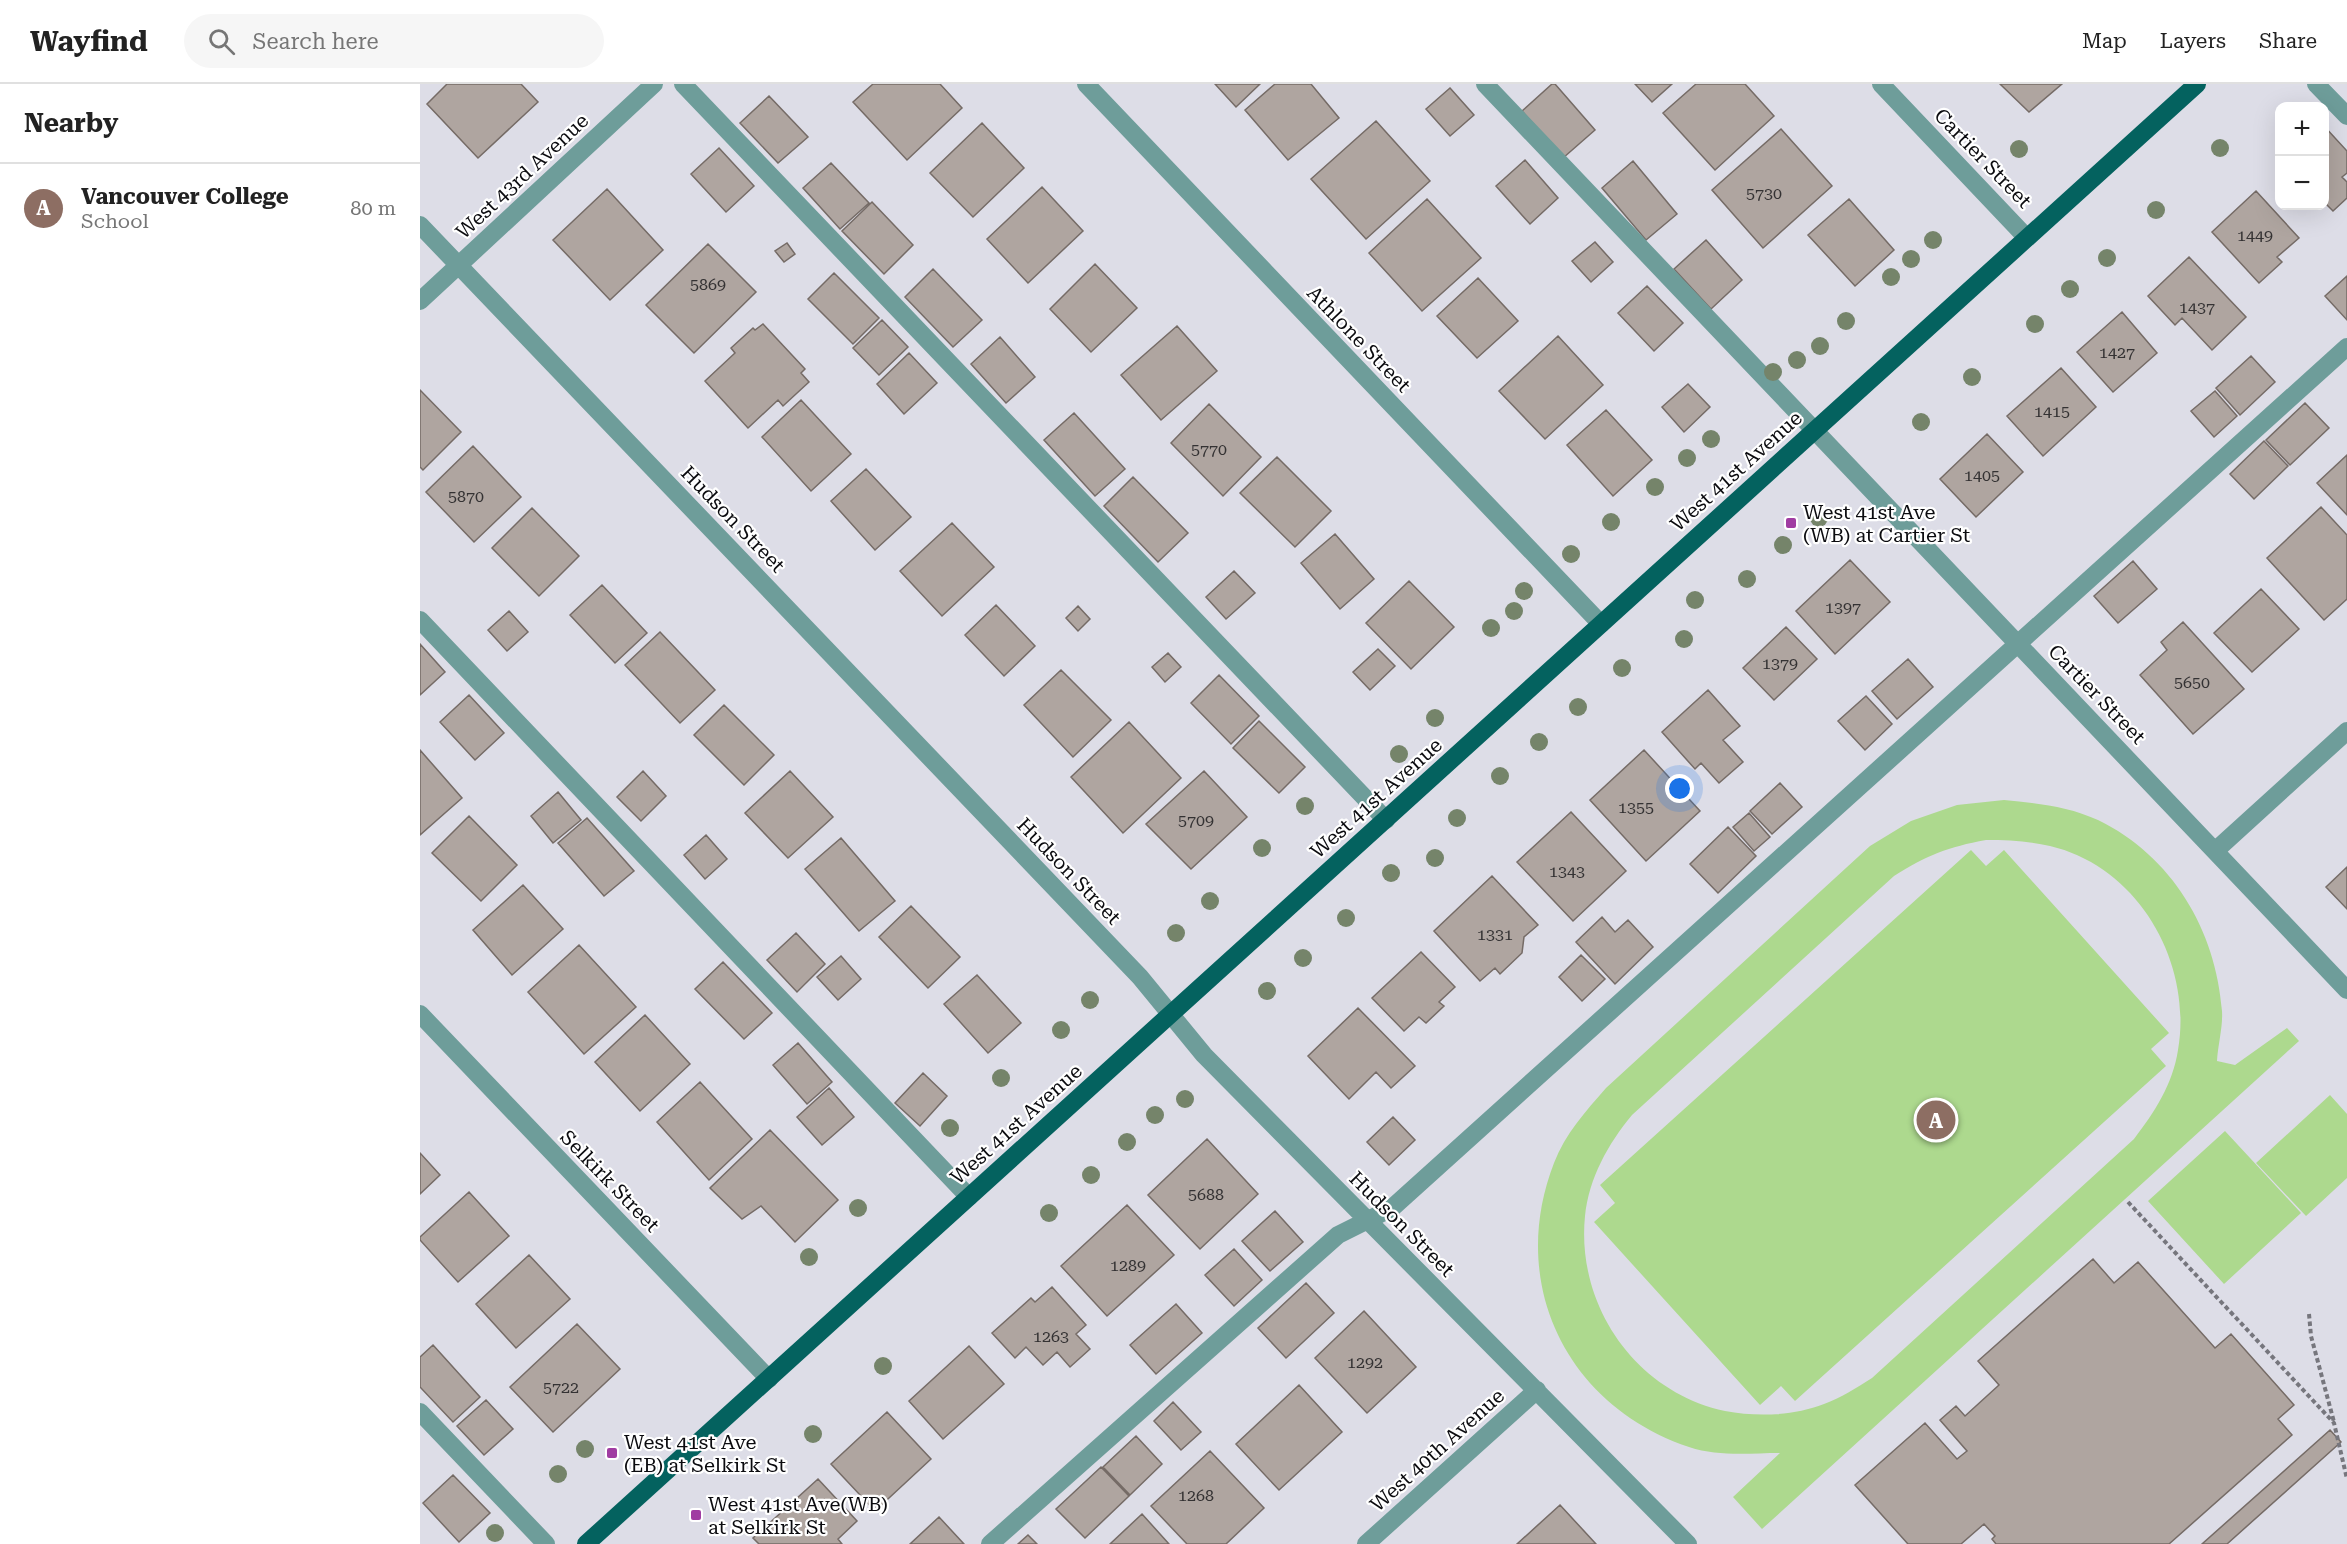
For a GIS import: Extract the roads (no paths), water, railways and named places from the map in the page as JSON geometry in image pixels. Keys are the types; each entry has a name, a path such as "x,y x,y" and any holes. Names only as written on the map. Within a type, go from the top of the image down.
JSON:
{"main road":[{"name":"West 41st Avenue","path":"586,1544 2196,84"}],"street":[{"name":"West 43rd Avenue","path":"420,301 654,84"},
{"path":"683,84 1386,820"},
{"name":"Athlone Street","path":"1086,84 1601,624"},
{"name":"Cartier Street","path":"1485,84 2347,990"},
{"name":"Cartier Street","path":"1881,84 2027,238"},
{"path":"2316,84 2347,116"},
{"name":"Hudson Street","path":"420,225 1140,977 1210,1062 1688,1544"},
{"path":"990,1544 1338,1235 1392,1208 2347,347"},
{"path":"420,620 969,1197"},
{"path":"2215,851 2347,731"},
{"name":"Selkirk Street","path":"420,1014 769,1379"},
{"name":"West 40th Avenue","path":"1366,1544 1537,1390"},
{"path":"420,1412 546,1544"}],"place":[{"name":"West 41st Ave (WB) at Cartier St","path":"1791,523"},
{"name":"Vancouver College","path":"1936,1120"},
{"name":"West 41st Ave (EB) at Selkirk St","path":"612,1453"},
{"name":"West 41st Ave(WB) at Selkirk St","path":"696,1515"}]}
